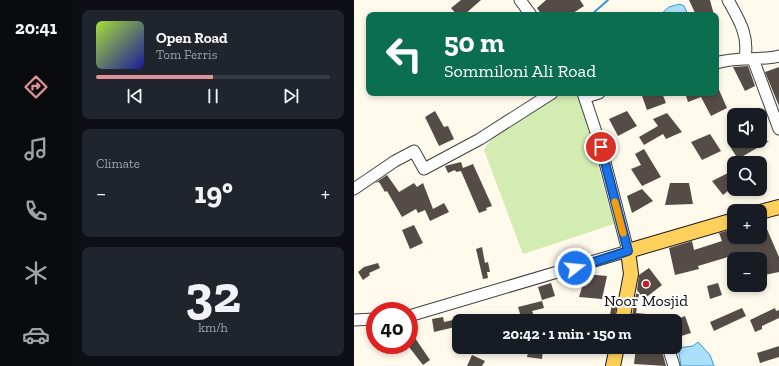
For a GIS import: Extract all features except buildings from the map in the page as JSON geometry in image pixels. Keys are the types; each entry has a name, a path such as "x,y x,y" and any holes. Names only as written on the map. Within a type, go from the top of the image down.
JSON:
{"main road":[{"path":"767,210 779,207"},
{"path":"623,314 631,274 628,251 727,222"},
{"path":"613,366 616,354"}],"street":[{"path":"728,0 745,35 749,59 779,129"},
{"path":"522,1 529,12"},
{"path":"719,63 749,59 762,60 779,56"},
{"path":"354,189 394,161 414,151 424,169 480,139 547,96"},
{"path":"418,313 628,251 601,147 584,96"},
{"path":"354,320 366,319"},
{"path":"670,354 674,366"}],"green space":[{"path":"559,96 578,96 580,99 614,224 523,254 484,150 489,142 498,134 533,110"}],"water":[{"path":"680,4 684,6 687,12 663,12 669,7"},
{"path":"698,342 710,355 714,366 681,366 679,354 682,354 682,347 693,346"}],"waterway":[{"path":"594,12 608,0"}],"slow traffic":[{"path":"615,202 623,233"}],"place":[{"name":"Noor Mosjid","path":"646,284"}],"route":[{"path":"575,268 628,251 601,147"}]}
